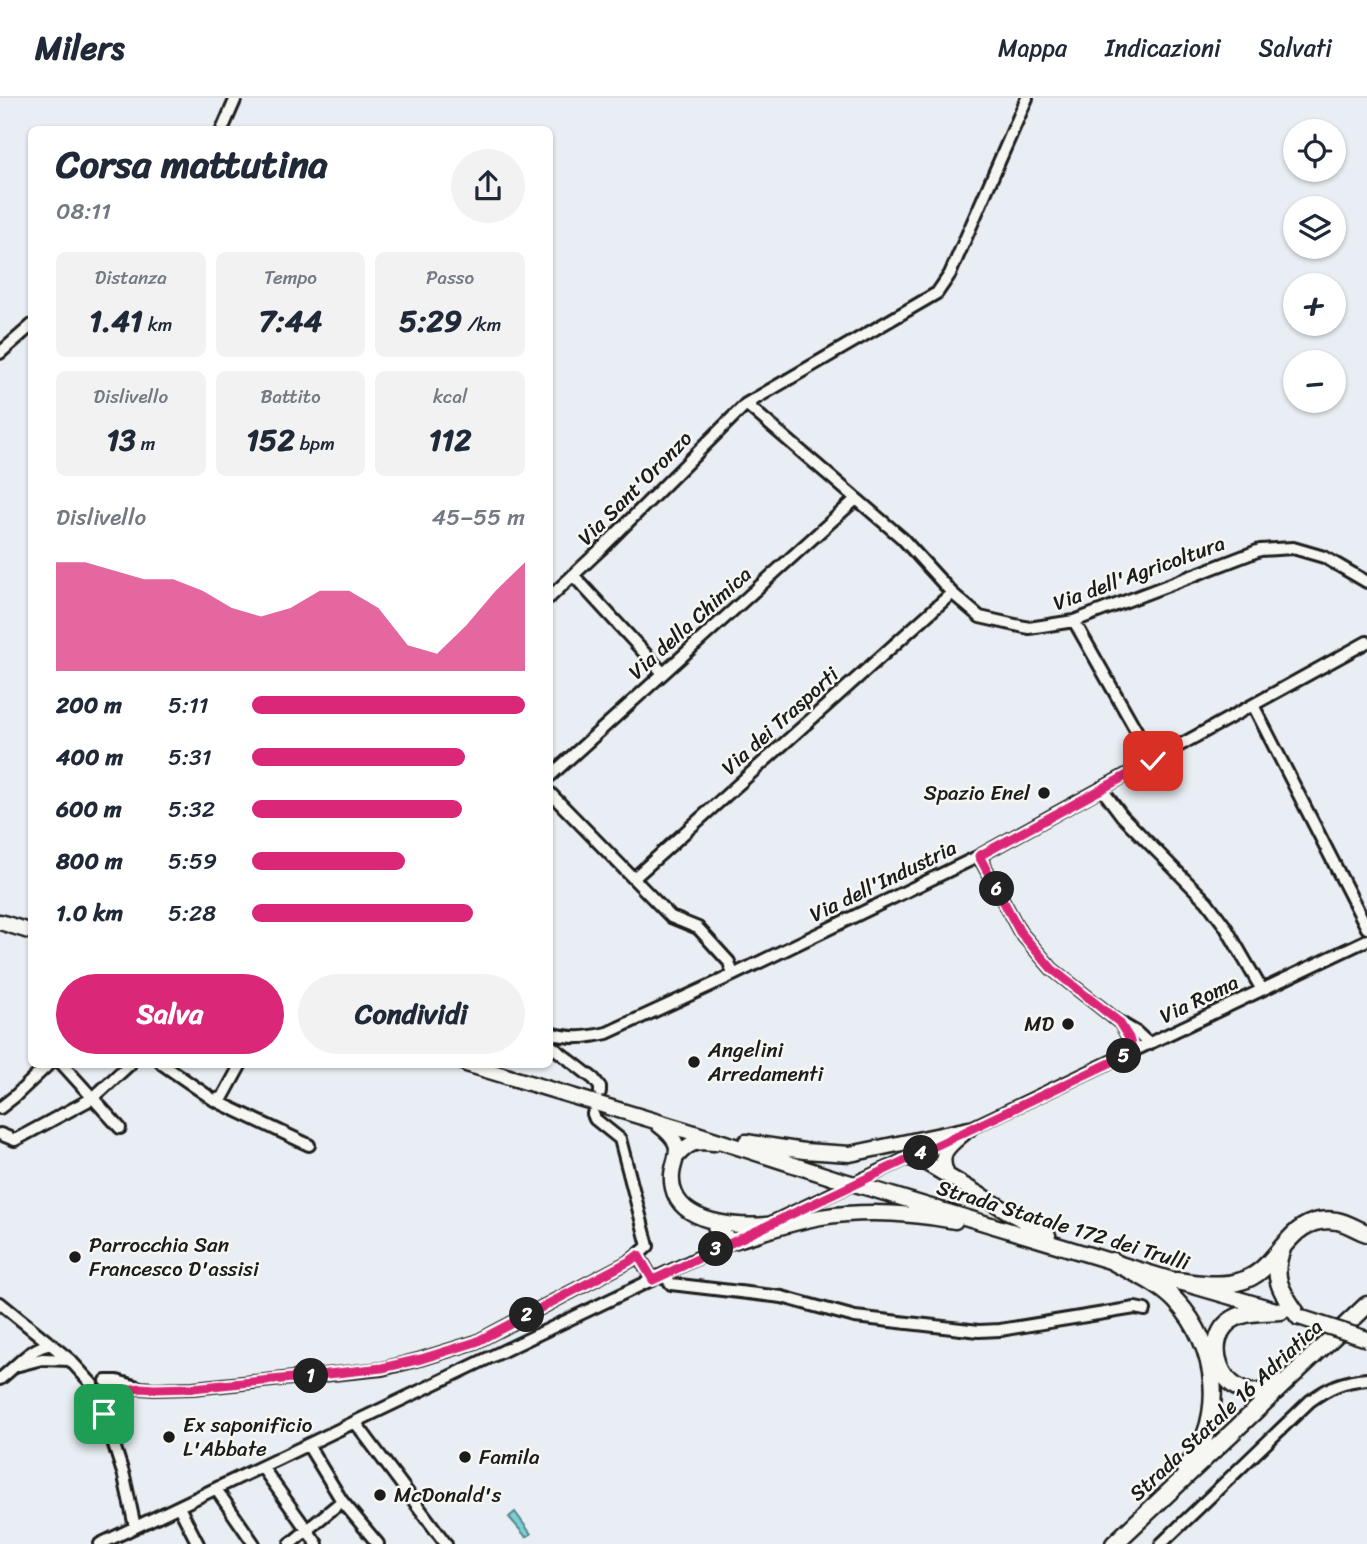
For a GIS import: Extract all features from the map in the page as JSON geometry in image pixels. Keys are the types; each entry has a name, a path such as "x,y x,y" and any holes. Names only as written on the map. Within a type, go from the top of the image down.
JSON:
{"highway":[{"path":"1176,1281 1216,1285 1242,1281 1264,1269 1293,1233 1308,1224 1323,1220 1339,1221 1366,1235"},
{"path":"1284,1244 1277,1261 1277,1276 1284,1296 1299,1317"},
{"path":"1112,1261 1154,1283 1175,1300 1195,1328 1210,1360 1213,1386 1211,1412 1204,1439 1189,1465 1150,1509"},
{"name":"Strada Statale 16 Adriatica","path":"1114,1544 1367,1306"},
{"path":"1280,1311 1237,1317 1224,1326 1217,1342 1217,1359 1224,1377 1236,1387 1250,1391 1265,1391 1294,1376"},
{"name":"Strada Statale 16 Adriatica","path":"1126,1544 1367,1315"}],"main road":[{"path":"0,922 28,931"},
{"name":"Strada Statale 172 dei Trulli","path":"479,1068 1367,1339"},
{"path":"652,1120 671,1133 678,1155"},
{"path":"685,1130 804,1152 850,1154 969,1129"},
{"path":"947,1175 943,1157 947,1148 969,1129"},
{"path":"732,1144 698,1142 685,1147 678,1155 672,1185 676,1199 685,1209 713,1224 725,1237 733,1241 820,1217 853,1213 888,1213 947,1220 1021,1234"},
{"path":"909,1158 926,1163 1077,1251"},
{"path":"713,1224 767,1225"},
{"path":"710,1253 717,1238 713,1224"}],"street":[{"path":"224,126 236,98"},
{"name":"Via Sant'Oronzo","path":"553,594 746,404 937,293 950,274 1027,98"},
{"path":"2,348 28,328"},
{"name":"Via dell'Agricoltura","path":"746,404 902,538 952,593 980,617 1029,628 1074,621 1261,550 1293,548 1324,557 1367,582"},
{"name":"Via della Chimica","path":"553,773 856,499"},
{"path":"573,575 663,673"},
{"name":"Via dei Trasporti","path":"634,878 952,593"},
{"path":"1074,621 1153,761"},
{"name":"Via dell'Industria","path":"553,1034 587,1037 607,1032 733,975 979,856 1367,642"},
{"path":"1254,705 1367,928"},
{"path":"1101,788 1122,816 1213,910 1262,990"},
{"path":"553,796 671,917 698,928 729,962 733,975"},
{"path":"979,856 1020,932 1052,969 1149,1044"},
{"name":"Via Roma","path":"100,1544 1367,940"},
{"path":"1119,1022 1129,1038 1133,1052"},
{"path":"566,1037 554,1048 594,1079 600,1092"},
{"path":"0,1108 45,1068"},
{"path":"66,1068 120,1128"},
{"path":"0,1134 15,1140 93,1098 126,1068"},
{"path":"168,1068 214,1100 309,1145"},
{"path":"214,1100 223,1097 239,1068"},
{"path":"141,1388 100,1379 92,1384 90,1391 92,1398 99,1401 124,1390 193,1388 292,1378 382,1368 421,1359 476,1342 630,1261 648,1246 620,1139 594,1119 593,1114"},
{"path":"638,1255 653,1280"},
{"path":"664,1274 671,1284 782,1297 855,1317 979,1331 1135,1308 1145,1310"},
{"path":"0,1303 52,1344 92,1384"},
{"path":"33,1350 36,1331"},
{"path":"0,1379 33,1350 52,1344"},
{"path":"42,1359 52,1344"},
{"path":"16,1366 42,1359 70,1360"},
{"path":"1161,1544 1310,1401 1326,1389 1367,1379"},
{"path":"106,1381 111,1386 104,1414 124,1476 135,1527"},
{"path":"355,1422 446,1544"},
{"path":"308,1445 342,1502 378,1544"},
{"path":"262,1467 317,1544"},
{"path":"216,1489 254,1544"},
{"path":"290,1544 342,1502"},
{"path":"179,1507 198,1544"}],"water":[{"path":"515,1512 531,1534 526,1537 509,1517"}],"place":[{"name":"Spazio Enel","path":"1044,793"},
{"name":"MD","path":"1068,1024"},
{"name":"Angelini Arredamenti","path":"694,1062"},
{"name":"Parrocchia San Francesco D'assisi","path":"75,1257"},
{"name":"Ex saponificio L'Abbate","path":"169,1437"},
{"name":"Famila","path":"465,1457"},
{"name":"McDonald's","path":"380,1495"}],"route":[{"path":"104,1414 102,1401 124,1390 193,1388 292,1378 382,1368 421,1359 476,1342 638,1255 653,1280 1133,1052 1129,1038 1119,1022 1052,969 1020,932 979,856 1153,761"}]}
